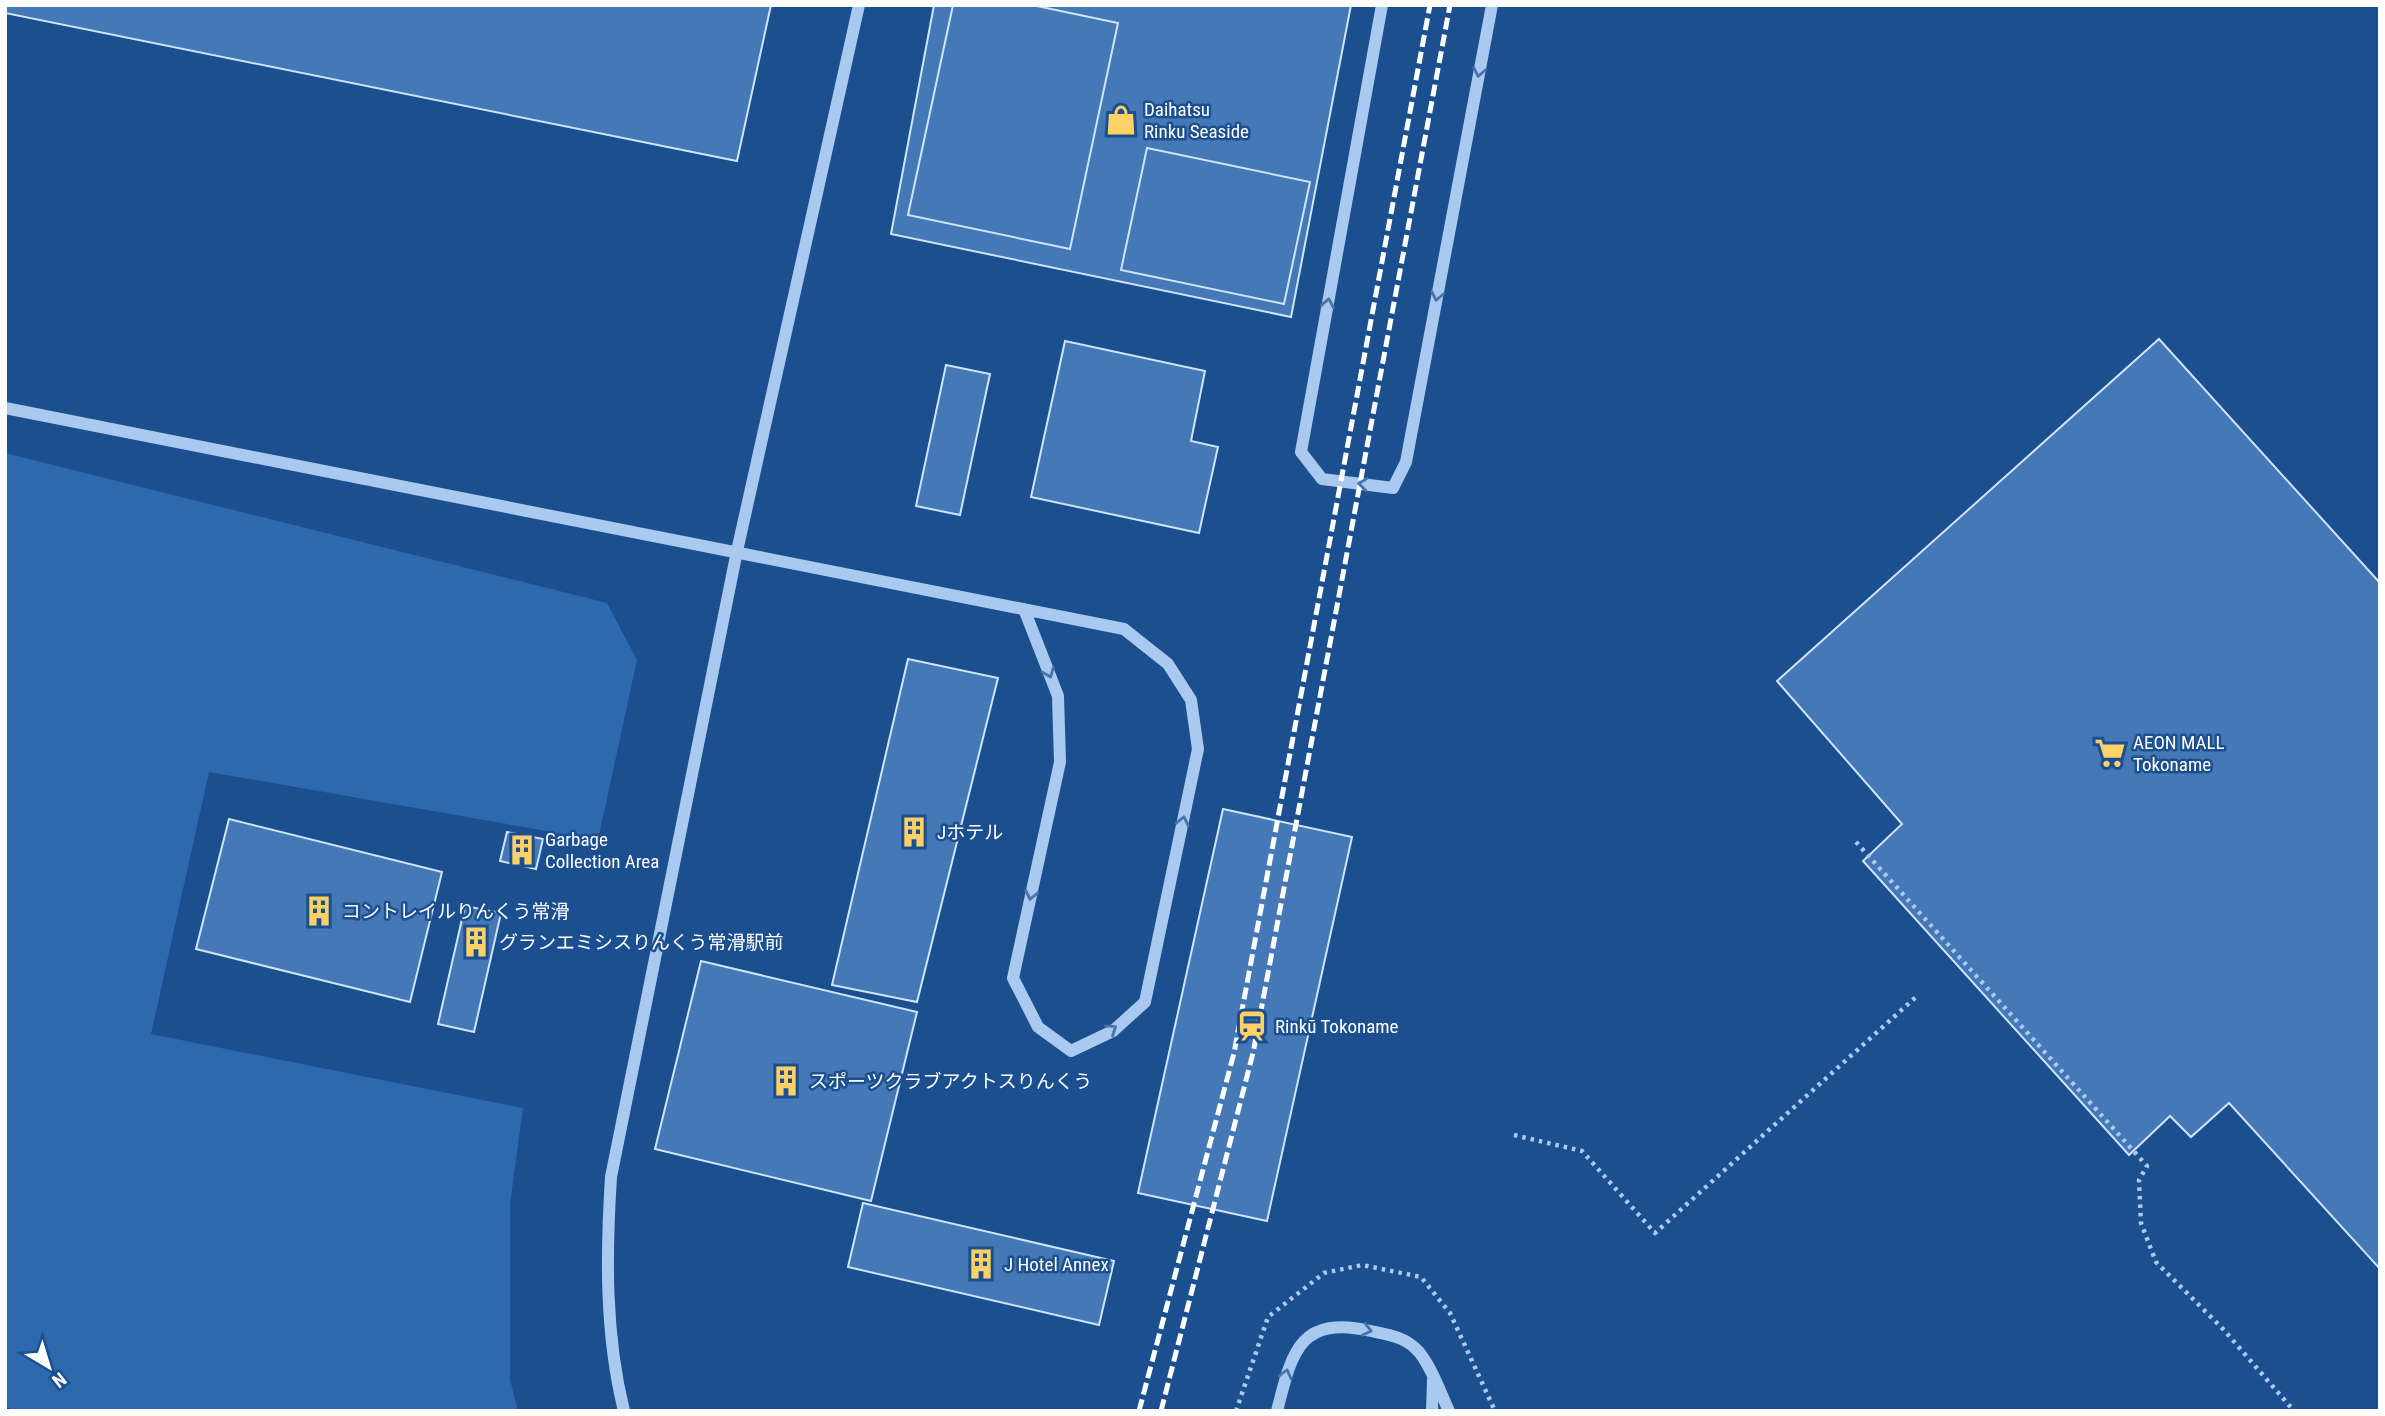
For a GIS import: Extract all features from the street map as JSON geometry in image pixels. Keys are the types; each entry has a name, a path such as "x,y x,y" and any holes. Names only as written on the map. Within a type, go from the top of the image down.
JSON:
{"street":[{"path":"624,1411 613,1367 606,1258 611,1177 737,551 859,5"},
{"path":"1382,5 1301,452 1322,479 1393,488 1406,462 1492,5"},
{"path":"5,408 737,551 1124,629 1168,664 1191,700 1198,749 1145,1002 1113,1031 1071,1051 1038,1027 1013,978 1060,762 1058,696 1024,609"},
{"path":"1278,1411 1290,1359 1303,1341 1323,1329 1345,1325 1403,1338 1420,1353 1449,1411"},
{"path":"1432,1411 1433,1376"}],"path":[{"path":"1856,842 2147,1166 2139,1180 2141,1223 2156,1262 2224,1330 2294,1411"},
{"path":"1514,1135 1582,1151 1655,1233 1917,996"}],"shaded area":[{"path":"5,453 607,603 637,660 598,840 209,772 151,1034 523,1108 510,1204 510,1379 518,1411 13,1411 5,1405"}],"building":[{"path":"5,5 771,5 737,161 5,13"},
{"name":"Daihatsu Rinku Seaside","path":"934,5 1351,5 1291,317 891,234"},
{"path":"953,5 1032,5 1118,23 1070,249 908,215"},
{"path":"1147,148 1310,182 1284,304 1121,270"},
{"name":"AEON MALL Tokoname","path":"2159,339 2380,583 2380,1269 2229,1103 2191,1137 2170,1116 2129,1155 1863,861 1902,824 1777,681"},
{"path":"1065,341 1205,371 1191,441 1218,447 1199,533 1031,497"},
{"path":"946,365 990,374 960,515 916,506"},
{"name":"Jホテル","path":"908,659 998,678 917,1002 832,985"},
{"path":"1223,809 1352,837 1267,1221 1138,1193"},
{"name":"コントレイルりんくう常滑","path":"229,819 442,872 410,1002 196,949"},
{"name":"Garbage Collection Area","path":"507,832 543,839 536,869 500,861"},
{"name":"グランエミシスりんくう常滑駅前","path":"465,906 501,913 474,1032 438,1024"},
{"name":"スポーツクラブアクトスりんくう","path":"701,961 917,1012 871,1201 655,1149"},
{"name":"J Hotel Annex","path":"863,1203 1114,1261 1099,1325 848,1267"}],"railway":[{"path":"1139,1411 1234,1053 1430,5"},
{"path":"1161,1411 1253,1053 1450,5"}],"place":[{"name":"Daihatsu Rinku Seaside","path":"1121,120"},
{"name":"AEON MALL Tokoname","path":"2110,753"},
{"name":"Jホテル","path":"914,832"},
{"name":"Garbage Collection Area","path":"522,850"},
{"name":"コントレイルりんくう常滑","path":"319,911"},
{"name":"グランエミシスりんくう常滑駅前","path":"476,942"},
{"name":"Rinkū Tokoname","path":"1252,1026"},
{"name":"スポーツクラブアクトスりんくう","path":"786,1081"},
{"name":"J Hotel Annex","path":"981,1264"}]}
